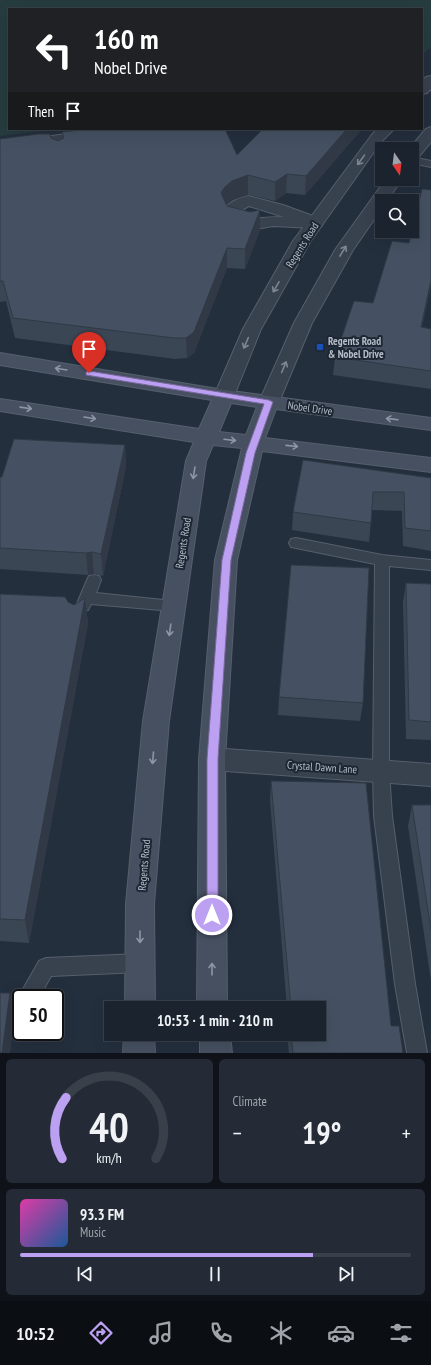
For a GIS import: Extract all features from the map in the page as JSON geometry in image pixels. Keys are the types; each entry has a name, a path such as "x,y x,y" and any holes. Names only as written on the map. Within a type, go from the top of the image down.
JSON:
{"main road":[{"name":"Nobel Drive","path":"0,359 224,396 431,424"},
{"name":"Regents Road","path":"140,1001 140,904 156,721 196,461 224,396"},
{"path":"212,1001 212,759 226,560 253,443 269,402"},
{"path":"0,405 206,437 431,465"},
{"path":"139,1041 139,1053"},
{"path":"215,1041 216,1053"}],"street":[{"path":"423,89 431,80"},
{"name":"Regents Road","path":"224,396 252,329 302,241 385,130"},
{"path":"419,147 431,132"},
{"path":"269,402 303,323 344,250 389,186"},
{"name":"Crystal Dawn Lane","path":"212,759 431,775"}],"lane":[{"path":"0,146 90,134"},
{"path":"53,138 57,150"},
{"path":"419,161 431,164"},
{"path":"296,543 382,560 431,565"},
{"path":"382,560 381,771 383,816 405,984 417,1053"},
{"path":"77,622 94,580"},
{"path":"86,598 173,606"},
{"path":"33,989 46,966 140,963"}],"green space":[{"path":"0,0 431,0 431,47 423,54 423,8 8,8 8,130 53,130 0,136"}],"building":[{"path":"81,130 225,130 237,155 262,130 346,130 306,176 287,174 275,182 248,175 232,181 224,188 221,193 227,206 250,212 260,210 245,249 227,248 194,332 186,338 174,338 13,318 3,281 0,281 0,139 50,134 51,138 58,141 64,138 62,132"},
{"path":"422,189 431,190 431,280 421,327 431,329 431,371 335,357 354,301 373,303 392,241 409,243 410,238 419,238 419,201"},
{"path":"14,439 125,445 101,554 92,552 86,553 0,548 0,477 2,477"},
{"path":"303,460 431,478 431,531 405,528 404,492 373,492 371,523 293,512"},
{"path":"291,565 369,568 363,703 279,697"},
{"path":"406,583 431,584 431,722 409,720"},
{"path":"0,594 65,597 68,602 74,605 85,598 25,920 0,919"},
{"path":"271,781 366,783 391,1026 399,1026 403,1053 293,1053 292,1041 326,1041 326,1001 290,1001"},
{"path":"412,805 431,805 431,930"},
{"path":"0,993 10,993 2,1053 0,1053"}],"place":[{"name":"Regents Road & Nobel Drive","path":"320,347"}],"route":[{"path":"89,373 224,396 269,402 250,453 226,560 212,759 212,915"}]}
